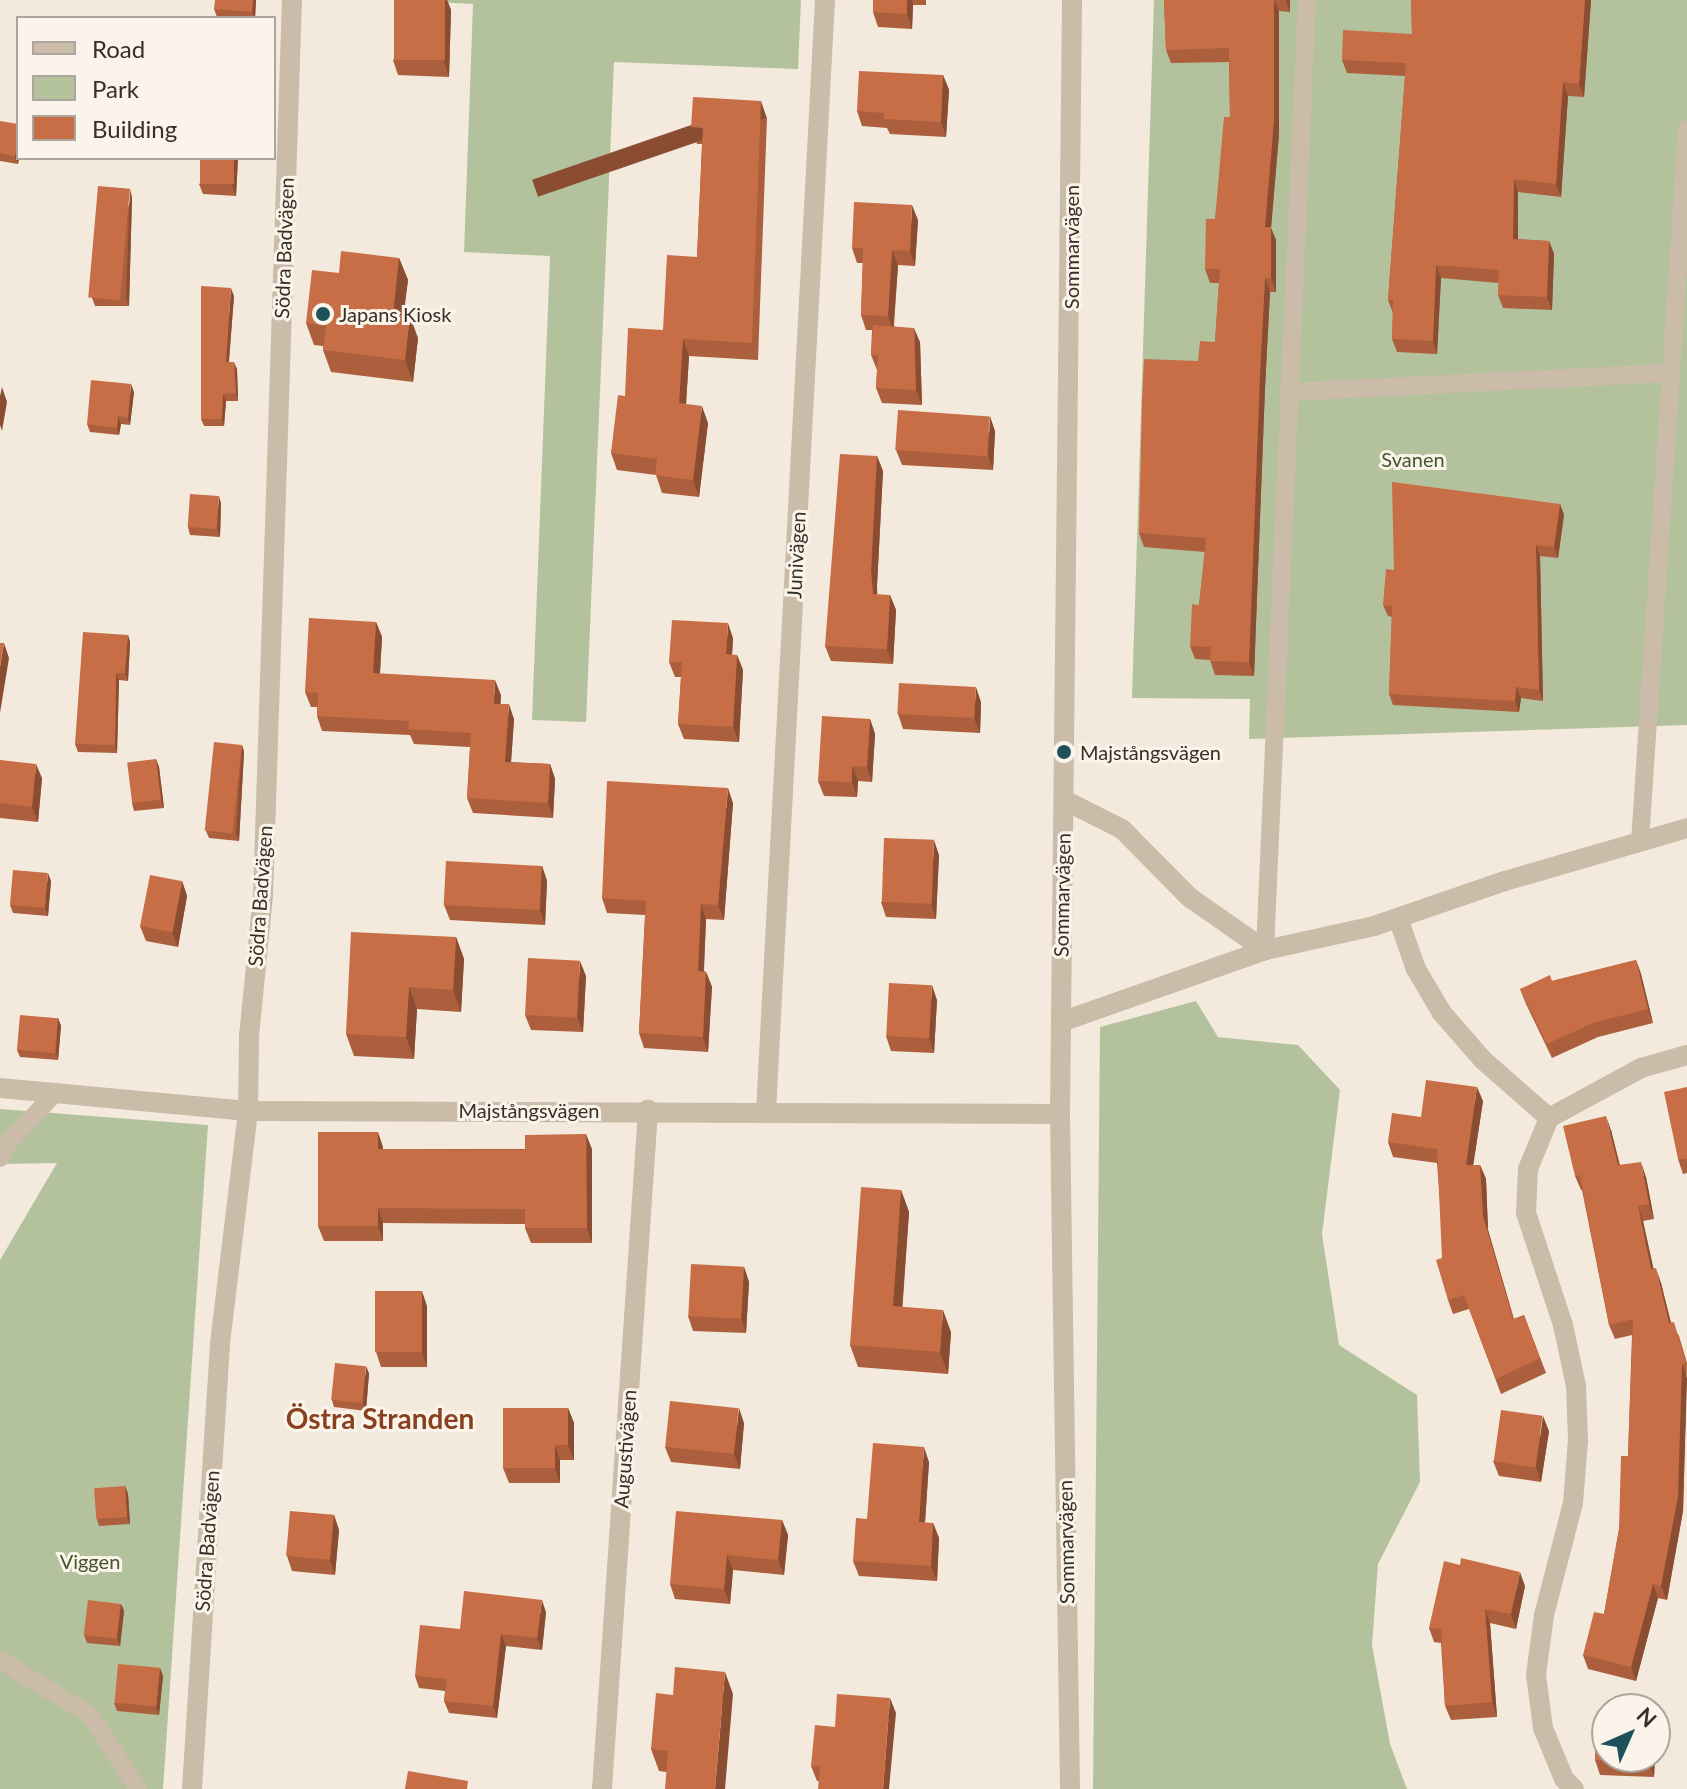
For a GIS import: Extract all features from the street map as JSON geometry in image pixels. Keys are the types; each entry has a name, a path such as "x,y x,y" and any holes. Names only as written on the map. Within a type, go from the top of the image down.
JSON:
{"street":[{"name":"Södra Badvägen","path":"192,1789 220,1343 248,1111 249,1036 263,896 292,0"},
{"name":"Junivägen","path":"766,1111 825,0"},
{"name":"Sommarvägen","path":"1070,1789 1060,1114 1072,0"},
{"path":"1064,800 1122,829 1189,897 1265,950"},
{"path":"1061,1022 1265,950 1398,918 1687,828"},
{"path":"1398,918 1416,969 1442,1013 1483,1060 1549,1118"},
{"path":"1574,1789 1564,1779 1543,1728 1536,1675 1544,1615 1573,1503 1578,1440 1576,1386 1563,1325 1526,1213 1528,1169 1549,1118 1641,1068 1687,1055"},
{"name":"Majstångsvägen","path":"0,1088 248,1111 648,1110 1060,1114"},
{"name":"Augustivägen","path":"602,1789 648,1110"}],"lane":[{"path":"1265,950 1307,0"},
{"path":"1640,842 1687,130"},
{"path":"1291,392 1671,373"},
{"path":"0,1158 8,1143 56,1092"},
{"path":"0,1660 90,1715 138,1789"}],"green space":[{"path":"396,0 801,0 798,69 614,62 586,722 532,720 550,256 464,252 473,4"},
{"name":"Svanen","path":"1154,0 1687,0 1687,725 1249,739 1250,699 1132,698"},
{"path":"1196,1001 1218,1037 1298,1045 1340,1090 1322,1234 1339,1345 1417,1395 1420,1482 1378,1564 1372,1645 1390,1744 1407,1789 1093,1789 1100,1027"},
{"name":"Viggen","path":"0,1109 208,1125 163,1789 0,1789 0,1260 57,1163 0,1164"}],"building":[{"path":"215,0 253,0 252,12 214,9"},
{"path":"394,0 445,0 445,60 394,60"},
{"path":"873,0 907,0 907,14 873,12"},
{"path":"1164,0 1274,0 1274,121 1265,227 1271,227 1271,278 1265,278 1249,662 1210,661 1211,647 1190,646 1192,604 1199,605 1206,538 1139,533 1144,359 1198,361 1200,341 1215,342 1220,269 1205,269 1206,219 1215,219 1224,117 1230,117 1229,48 1166,50"},
{"path":"1411,0 1585,0 1579,84 1563,82 1556,184 1514,179 1513,239 1549,241 1547,297 1498,295 1499,270 1436,265 1433,341 1392,339 1393,300 1388,300 1406,63 1342,60 1343,30 1412,34"},
{"path":"859,71 943,75 941,122 884,119 884,113 857,111"},
{"path":"693,97 761,101 752,343 683,339 679,403 702,406 693,480 655,475 657,459 611,453 618,395 625,396 628,328 663,330 667,255 697,257 703,128 691,127"},
{"path":"0,121 16,124 15,156 0,153"},
{"path":"200,160 234,160 234,184 200,184"},
{"path":"98,186 130,189 120,300 88,298"},
{"path":"854,202 912,205 910,251 892,250 888,316 861,315 863,248 852,248"},
{"path":"341,251 399,258 393,314 410,316 405,360 323,350 326,326 306,323 312,270 339,273"},
{"path":"201,286 231,288 226,362 234,362 236,393 223,394 222,419 201,419"},
{"path":"873,325 914,328 916,390 876,388 878,355 871,355"},
{"path":"91,380 131,384 128,418 118,416 117,428 87,424"},
{"path":"898,410 990,416 987,456 895,450"},
{"path":"840,454 877,456 871,571 873,594 890,595 887,649 825,646"},
{"path":"1392,482 1560,504 1554,547 1536,545 1539,690 1516,687 1515,701 1389,694 1392,606 1383,605 1386,569 1394,570"},
{"path":"190,494 219,496 217,529 188,527"},
{"path":"309,618 376,622 373,673 495,680 494,704 509,704 505,762 550,764 548,803 467,798 471,733 408,729 409,721 317,716 318,693 305,692"},
{"path":"672,620 728,623 726,654 737,655 733,727 678,724 682,662 669,662"},
{"path":"83,632 128,635 125,673 116,673 115,745 75,744"},
{"path":"0,643 4,643 0,667"},
{"path":"899,683 976,687 974,718 897,714"},
{"path":"822,716 870,719 867,767 852,766 852,782 818,781"},
{"path":"214,742 242,745 233,833 205,831"},
{"path":"156,759 161,800 132,803 127,763"},
{"path":"0,760 36,764 32,807 0,803"},
{"path":"607,781 728,788 718,905 701,904 698,971 706,972 703,1037 639,1033 646,901 602,898"},
{"path":"884,838 934,840 932,904 882,902"},
{"path":"446,861 542,866 540,910 444,905"},
{"path":"13,870 48,873 45,908 10,905"},
{"path":"150,875 182,881 172,932 140,926"},
{"path":"351,932 456,937 453,990 409,987 406,1037 346,1034"},
{"path":"528,958 580,961 577,1018 525,1015"},
{"path":"1636,960 1648,1009 1593,1023 1547,1044 1520,989 1550,975 1552,981"},
{"path":"889,983 932,985 929,1038 886,1036"},
{"path":"20,1015 58,1018 55,1053 17,1050"},
{"path":"1426,1080 1477,1087 1466,1165 1480,1165 1483,1216 1513,1319 1524,1315 1540,1358 1496,1379 1464,1295 1448,1300 1436,1260 1442,1258 1437,1149 1388,1142 1392,1113 1421,1117"},
{"path":"1687,1087 1687,1159 1678,1159 1664,1092"},
{"path":"1606,1116 1618,1165 1641,1162 1649,1204 1638,1206 1651,1269 1656,1268 1669,1323 1674,1322 1686,1363 1682,1364 1678,1497 1661,1586 1653,1584 1631,1667 1583,1655 1594,1612 1604,1614 1619,1529 1621,1456 1628,1456 1633,1319 1609,1325 1580,1175 1575,1176 1563,1126"},
{"path":"318,1132 378,1132 378,1149 525,1150 525,1135 586,1134 587,1228 525,1228 525,1209 378,1208 378,1226 318,1226"},
{"path":"861,1187 901,1190 893,1306 943,1310 940,1352 850,1345"},
{"path":"691,1264 744,1267 741,1319 688,1316"},
{"path":"375,1291 422,1291 422,1352 375,1352"},
{"path":"335,1363 366,1366 362,1403 331,1400"},
{"path":"670,1401 739,1408 734,1454 665,1447"},
{"path":"503,1408 568,1408 568,1445 555,1445 555,1468 503,1468"},
{"path":"1501,1410 1543,1416 1535,1467 1494,1461"},
{"path":"873,1443 924,1447 919,1522 933,1523 931,1566 853,1561 856,1518 867,1519"},
{"path":"125,1486 127,1517 96,1519 94,1488"},
{"path":"290,1511 334,1515 330,1560 286,1556"},
{"path":"676,1511 782,1520 778,1560 727,1555 724,1589 670,1584"},
{"path":"1461,1558 1520,1572 1511,1614 1485,1609 1492,1702 1445,1706 1441,1629 1429,1628 1444,1561 1460,1565"},
{"path":"464,1591 542,1600 537,1638 501,1634 493,1706 444,1701 447,1679 415,1676 420,1625 460,1629"},
{"path":"88,1600 121,1604 116,1639 84,1635"},
{"path":"118,1664 160,1668 156,1707 115,1703"},
{"path":"675,1667 725,1672 715,1789 665,1789 668,1751 651,1749 656,1693 673,1695"},
{"path":"837,1694 890,1698 883,1789 818,1789 820,1766 811,1766 815,1725 835,1727"},
{"path":"408,1771 468,1781 467,1789 405,1789"}],"place":[{"name":"Japans Kiosk","path":"323,314"},
{"name":"Majstångsvägen","path":"1064,752"}],"district":[{"name":"Östra Stranden","path":"380,1418"}]}
